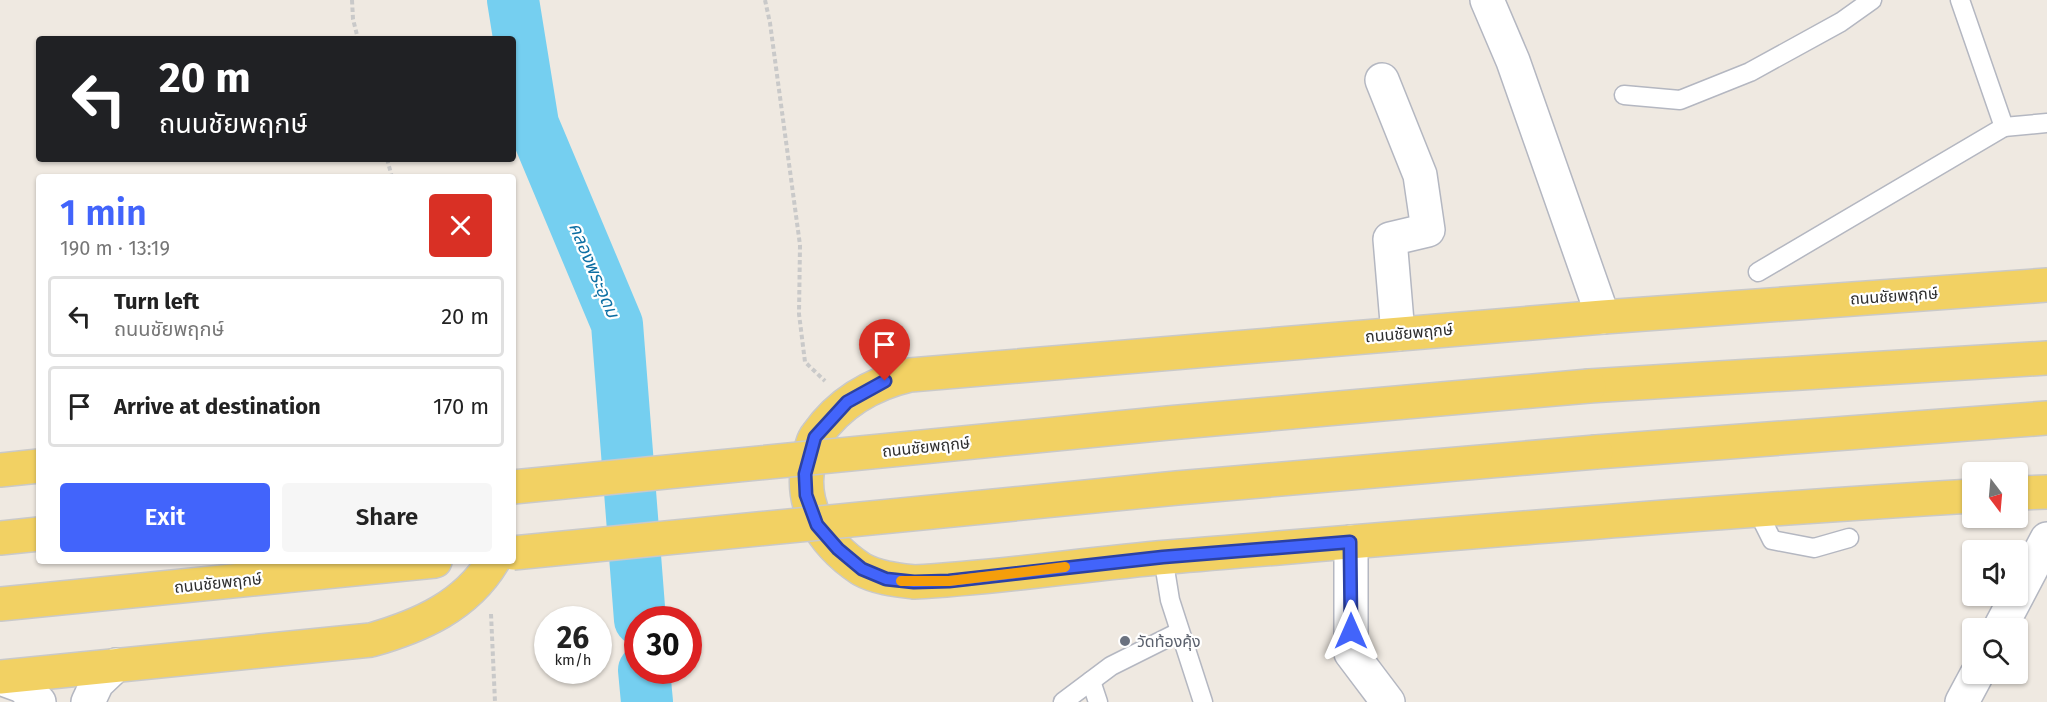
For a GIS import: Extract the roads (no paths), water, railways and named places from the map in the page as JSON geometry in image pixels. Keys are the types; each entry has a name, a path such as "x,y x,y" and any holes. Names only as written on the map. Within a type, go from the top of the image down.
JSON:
{"main road":[{"name":"ถนนชัยพฤกษ์","path":"1962,497 1762,508 1163,557 926,582 886,579 862,569 838,549 817,525 806,495 805,474 815,437 847,402 885,381 910,375 1603,317 2047,285"},
{"name":"ถนนชัยพฤกษ์","path":"516,488 1156,424 1589,386 2047,358"},
{"path":"516,559 1177,488 1596,452 2047,418"},
{"path":"0,470 36,466"},
{"path":"2028,493 2047,492"},
{"path":"0,538 36,534"},
{"name":"ถนนชัยพฤกษ์","path":"0,604 405,564"},
{"path":"0,678 371,639 418,624 454,605 495,564"}],"street":[{"path":"1487,0 1513,61 1603,317"},
{"path":"1382,80 1420,175 1428,230 1390,239 1398,334"},
{"path":"2006,618 2047,539"},
{"path":"1350,542 1351,653 1388,702"},
{"path":"88,702 97,682 116,665"},
{"path":"0,678 22,686 39,702"},
{"path":"1962,702 1972,684"}],"lane":[{"path":"1624,95 1680,100 1750,72 1840,22 1872,0"},
{"path":"1960,0 2004,127"},
{"path":"1758,272 2004,127 2047,123"},
{"path":"1762,508 1764,524 1772,540 1814,548 1849,538"},
{"path":"1163,557 1170,600 1203,702"},
{"path":"1063,702 1112,666 1179,632"},
{"path":"1091,681 1098,702"}],"waterway":[{"name":"คลองพระอุดม","path":"513,0 533,124 617,324 639,606"},
{"name":"คลองพระอุดม","path":"645,684 647,702"}],"place":[{"name":"วัดท้องคุ้ง","path":"1125,641"}]}
